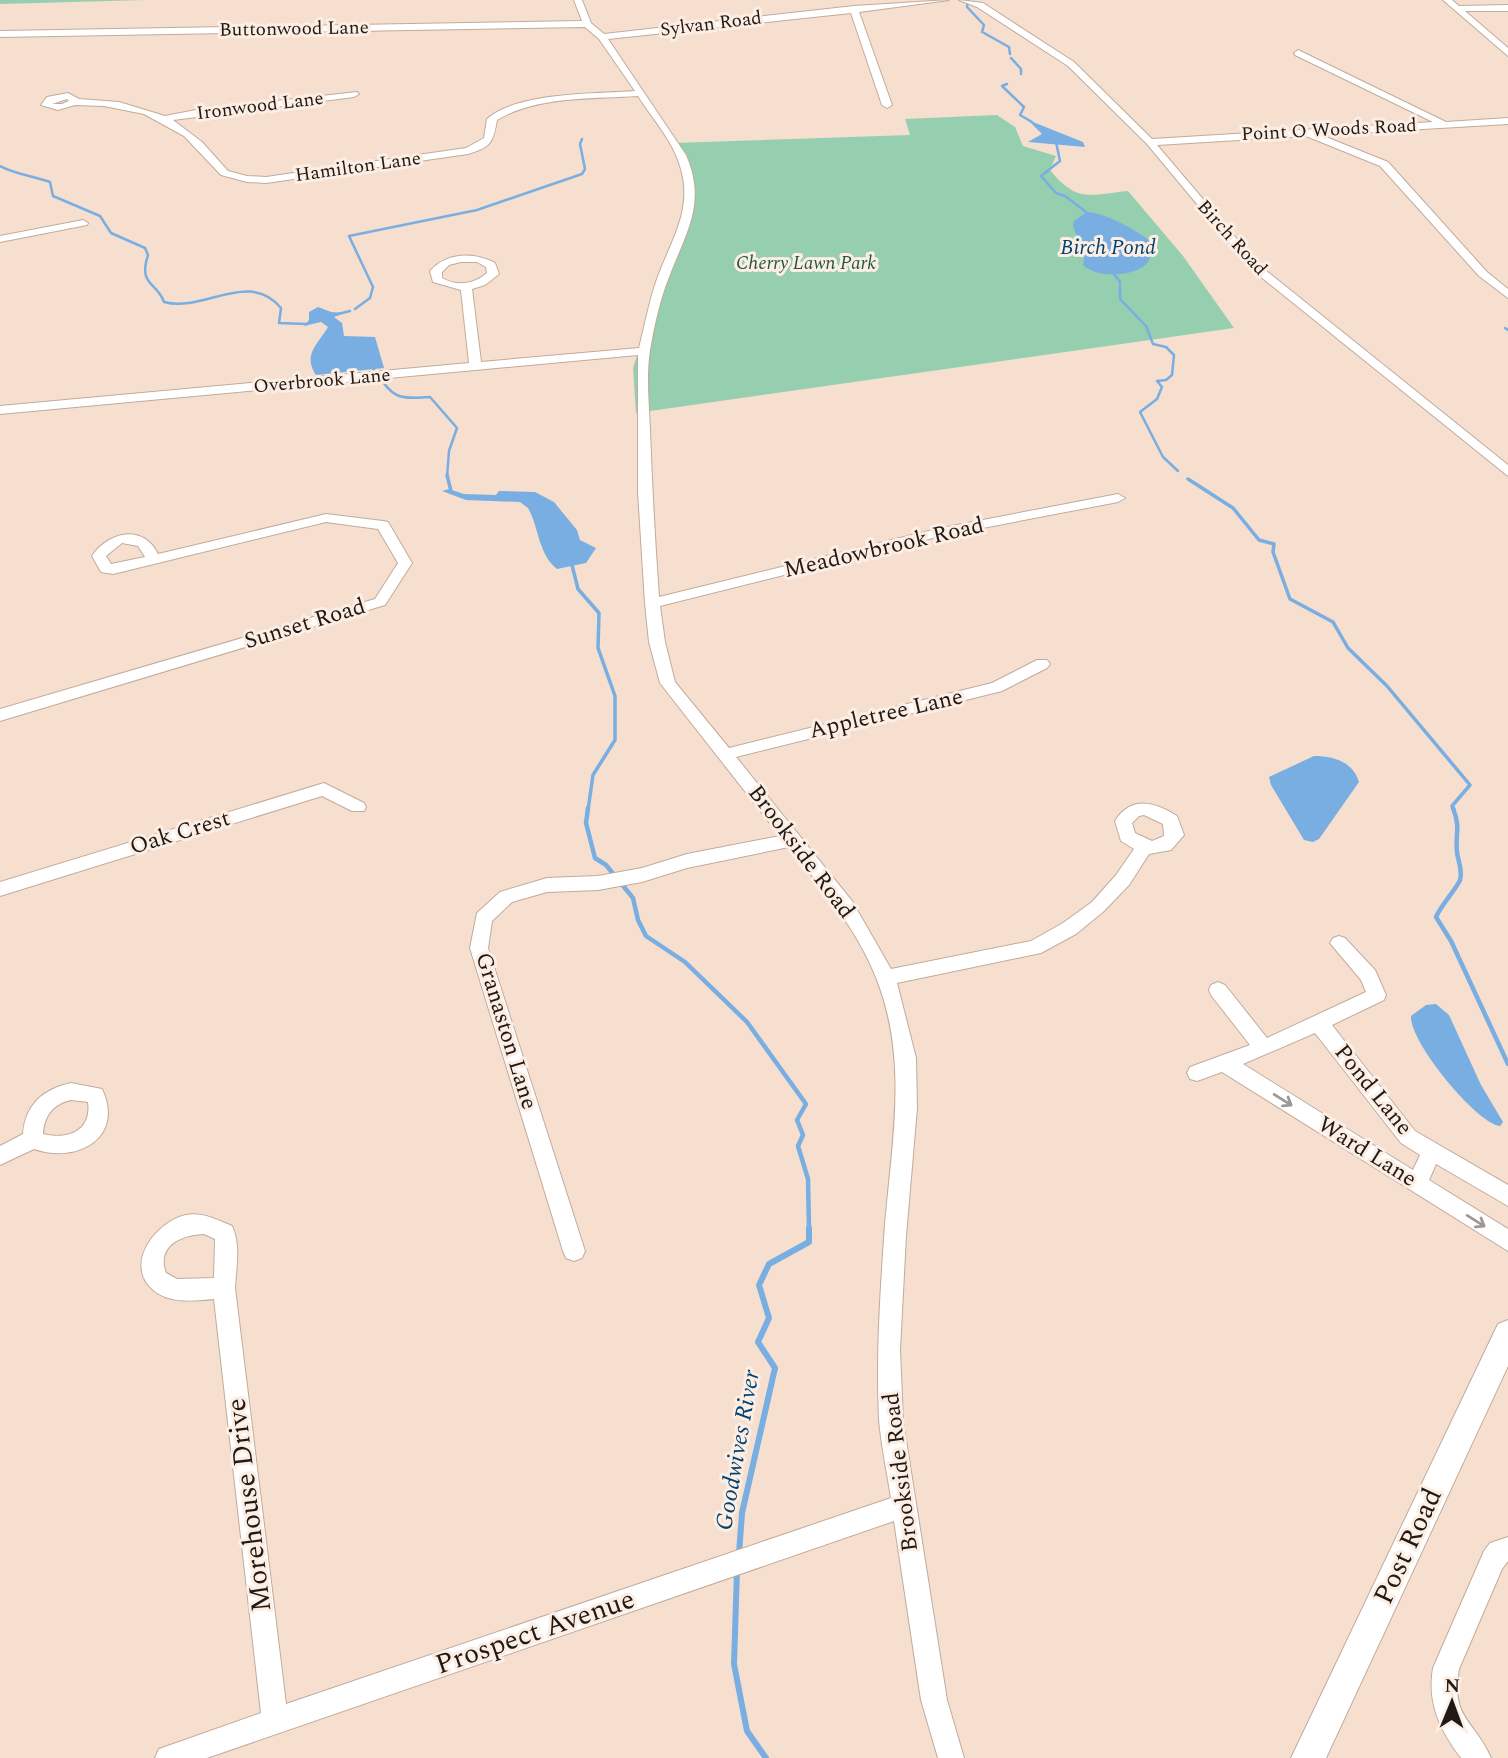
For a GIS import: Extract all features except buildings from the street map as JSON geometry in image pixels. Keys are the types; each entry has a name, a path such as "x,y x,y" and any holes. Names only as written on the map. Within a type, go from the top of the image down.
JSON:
{"main road":[{"name":"Post Road","path":"1308,1758 1508,1334"}],"street":[{"name":"Brookside Road","path":"578,0 587,24 602,37 681,155 686,167 691,199 687,223 662,280 644,351 642,379 652,603 657,642 668,683 846,906 886,978 906,1058 907,1108 895,1236 889,1350 891,1421 934,1700 951,1758"},
{"name":"Sylvan Road","path":"602,37 945,0"},
{"name":"Birch Road","path":"966,0 1071,64 1150,142 1255,267 1508,472"},
{"path":"1447,0 1508,52"},
{"path":"1456,9 1508,8"},
{"path":"854,9 887,106"},
{"name":"Buttonwood Lane","path":"0,34 587,24"},
{"path":"1298,53 1445,124"},
{"name":"Hamilton Lane","path":"74,102 117,104 166,119 188,135 219,170 244,180 266,180 461,153 481,146 489,139 492,119 501,111 525,105 641,93"},
{"name":"Ironwood Lane","path":"166,119 354,94"},
{"name":"Point O Woods Road","path":"1150,142 1508,121"},
{"path":"1304,131 1384,164 1483,274 1508,295"},
{"path":"0,239 83,223"},
{"path":"466,287 476,367"},
{"name":"Overbrook Lane","path":"0,410 644,351"},
{"name":"Meadowbrook Road","path":"652,603 942,532 1118,498"},
{"name":"Sunset Road","path":"0,715 380,602 405,563 383,526 326,518 153,559"},
{"name":"Appletree Lane","path":"726,754 997,687 1042,664"},
{"name":"Oak Crest","path":"0,889 324,789 358,807"},
{"name":"Granaston Lane","path":"574,1251 479,948 483,918 506,897 547,885 598,883 642,874 687,860 792,840"},
{"path":"886,978 1035,948 1058,937 1106,902 1129,873 1144,847"},
{"path":"1197,1073 1264,1048 1377,995 1368,975 1339,943"},
{"path":"1218,989 1264,1048"},
{"name":"Pond Lane","path":"1319,1023 1408,1137 1508,1196"},
{"name":"Ward Lane","path":"1226,1064 1508,1241"},
{"path":"0,1156 33,1139"},
{"name":"Pond Lane","path":"1417,1184 1433,1152"},
{"name":"Morehouse Drive","path":"224,1288 275,1722"},
{"name":"Prospect Avenue","path":"168,1758 903,1506"},
{"path":"1478,1758 1457,1731 1445,1707 1441,1685 1493,1560 1499,1552 1508,1549"}],"green space":[{"path":"0,0 145,0 0,4"},
{"name":"Cherry Lawn Park","path":"997,115 1015,127 1023,146 1056,156 1050,170 1068,188 1093,195 1128,191 1183,256 1234,328 636,413 633,368 690,189 674,143 910,135 905,119"}],"water":[{"path":"1028,120 1083,142 1085,147 1028,142 1042,134"},
{"name":"Birch Pond","path":"1087,212 1113,219 1149,241 1154,246 1146,264 1138,270 1122,274 1104,274 1083,265 1084,258 1073,226 1074,221"},
{"path":"318,307 345,313 334,317 342,323 344,336 375,337 384,368 316,375 312,368 311,355 328,327 321,322 304,326 309,320 309,312"},
{"path":"449,489 464,494 535,492 554,502 577,530 580,540 596,548 586,563 557,569 542,548 532,515 520,502 466,500 442,491"},
{"path":"1314,756 1329,757 1342,762 1352,770 1359,782 1319,839 1313,842 1304,840 1271,785 1269,777"},
{"path":"1436,1004 1449,1015 1481,1085 1503,1122 1500,1126 1476,1111 1461,1096 1432,1061 1413,1028 1411,1016 1426,1005"}],"waterway":[{"path":"968,0 967,7 984,25 982,32"},
{"path":"984,33 1009,47 1010,54"},
{"path":"1011,58 1021,69 1021,74"},
{"path":"1007,84 1002,86 1024,107 1020,115 1032,122"},
{"path":"355,309 370,298 373,287 349,236 477,210 582,174 585,169 580,144 582,139"},
{"path":"1056,142 1060,161 1041,176 1056,193 1065,196 1090,215"},
{"name":"Goodwives River","path":"0,166 50,182 53,196 100,216 111,233 145,248 148,255 145,273 164,302 179,304 225,294 254,292 268,297 281,308 279,323 307,324"},
{"path":"1112,271 1120,282 1120,299 1146,326 1153,344 1166,347 1174,355 1172,375 1166,380 1157,381 1162,387 1157,399 1140,412 1163,457 1178,471"},
{"path":"338,314 350,311"},
{"name":"Goodwives River","path":"372,367 395,394 408,398 430,397 457,428 449,451 447,475"},
{"name":"Goodwives River","path":"447,475 451,491"},
{"path":"1188,479 1233,508 1259,540 1274,544 1273,552 1290,599 1333,622 1348,648 1387,686 1470,785 1453,808"},
{"name":"Goodwives River","path":"571,561 578,589 599,613 598,648 615,696 615,740 593,775 588,810"},
{"name":"Goodwives River","path":"588,808 586,823 595,858 606,865 633,898 638,920 646,936 685,962 747,1022 806,1104 797,1120 803,1135 798,1146 808,1179 809,1230"},
{"path":"1453,808 1457,821 1457,852 1461,876 1436,917 1451,941 1508,1064"},
{"name":"Goodwives River","path":"739,1554 742,1513 775,1368 758,1342 769,1318 759,1285 769,1264 809,1242 809,1230"},
{"name":"Goodwives River","path":"737,1570 734,1664 747,1731 766,1758"}]}
